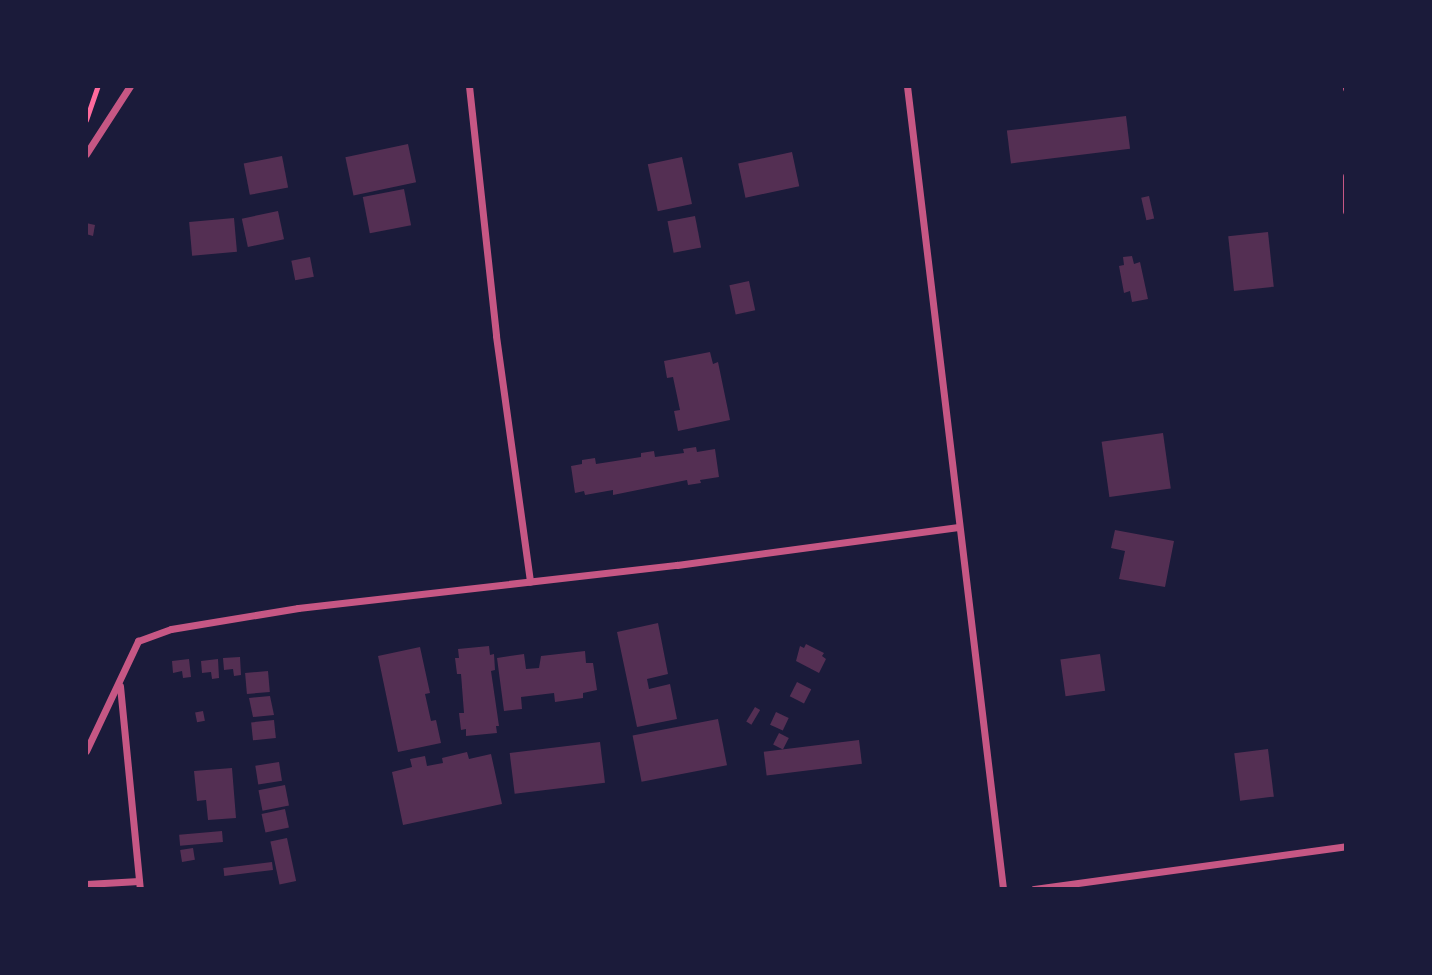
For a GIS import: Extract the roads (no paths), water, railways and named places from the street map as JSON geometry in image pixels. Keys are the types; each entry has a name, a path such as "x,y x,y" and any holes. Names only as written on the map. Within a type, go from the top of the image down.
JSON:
{"street":[{"path":"86,154 130,86"},
{"path":"469,86 496,336 530,582"},
{"path":"907,86 1003,889"},
{"path":"1346,176 1346,211"},
{"path":"86,751 120,685 138,641 171,629 298,608 530,582 958,527"},
{"path":"86,884 139,885 120,685"},
{"path":"1034,889 1346,846"}]}
